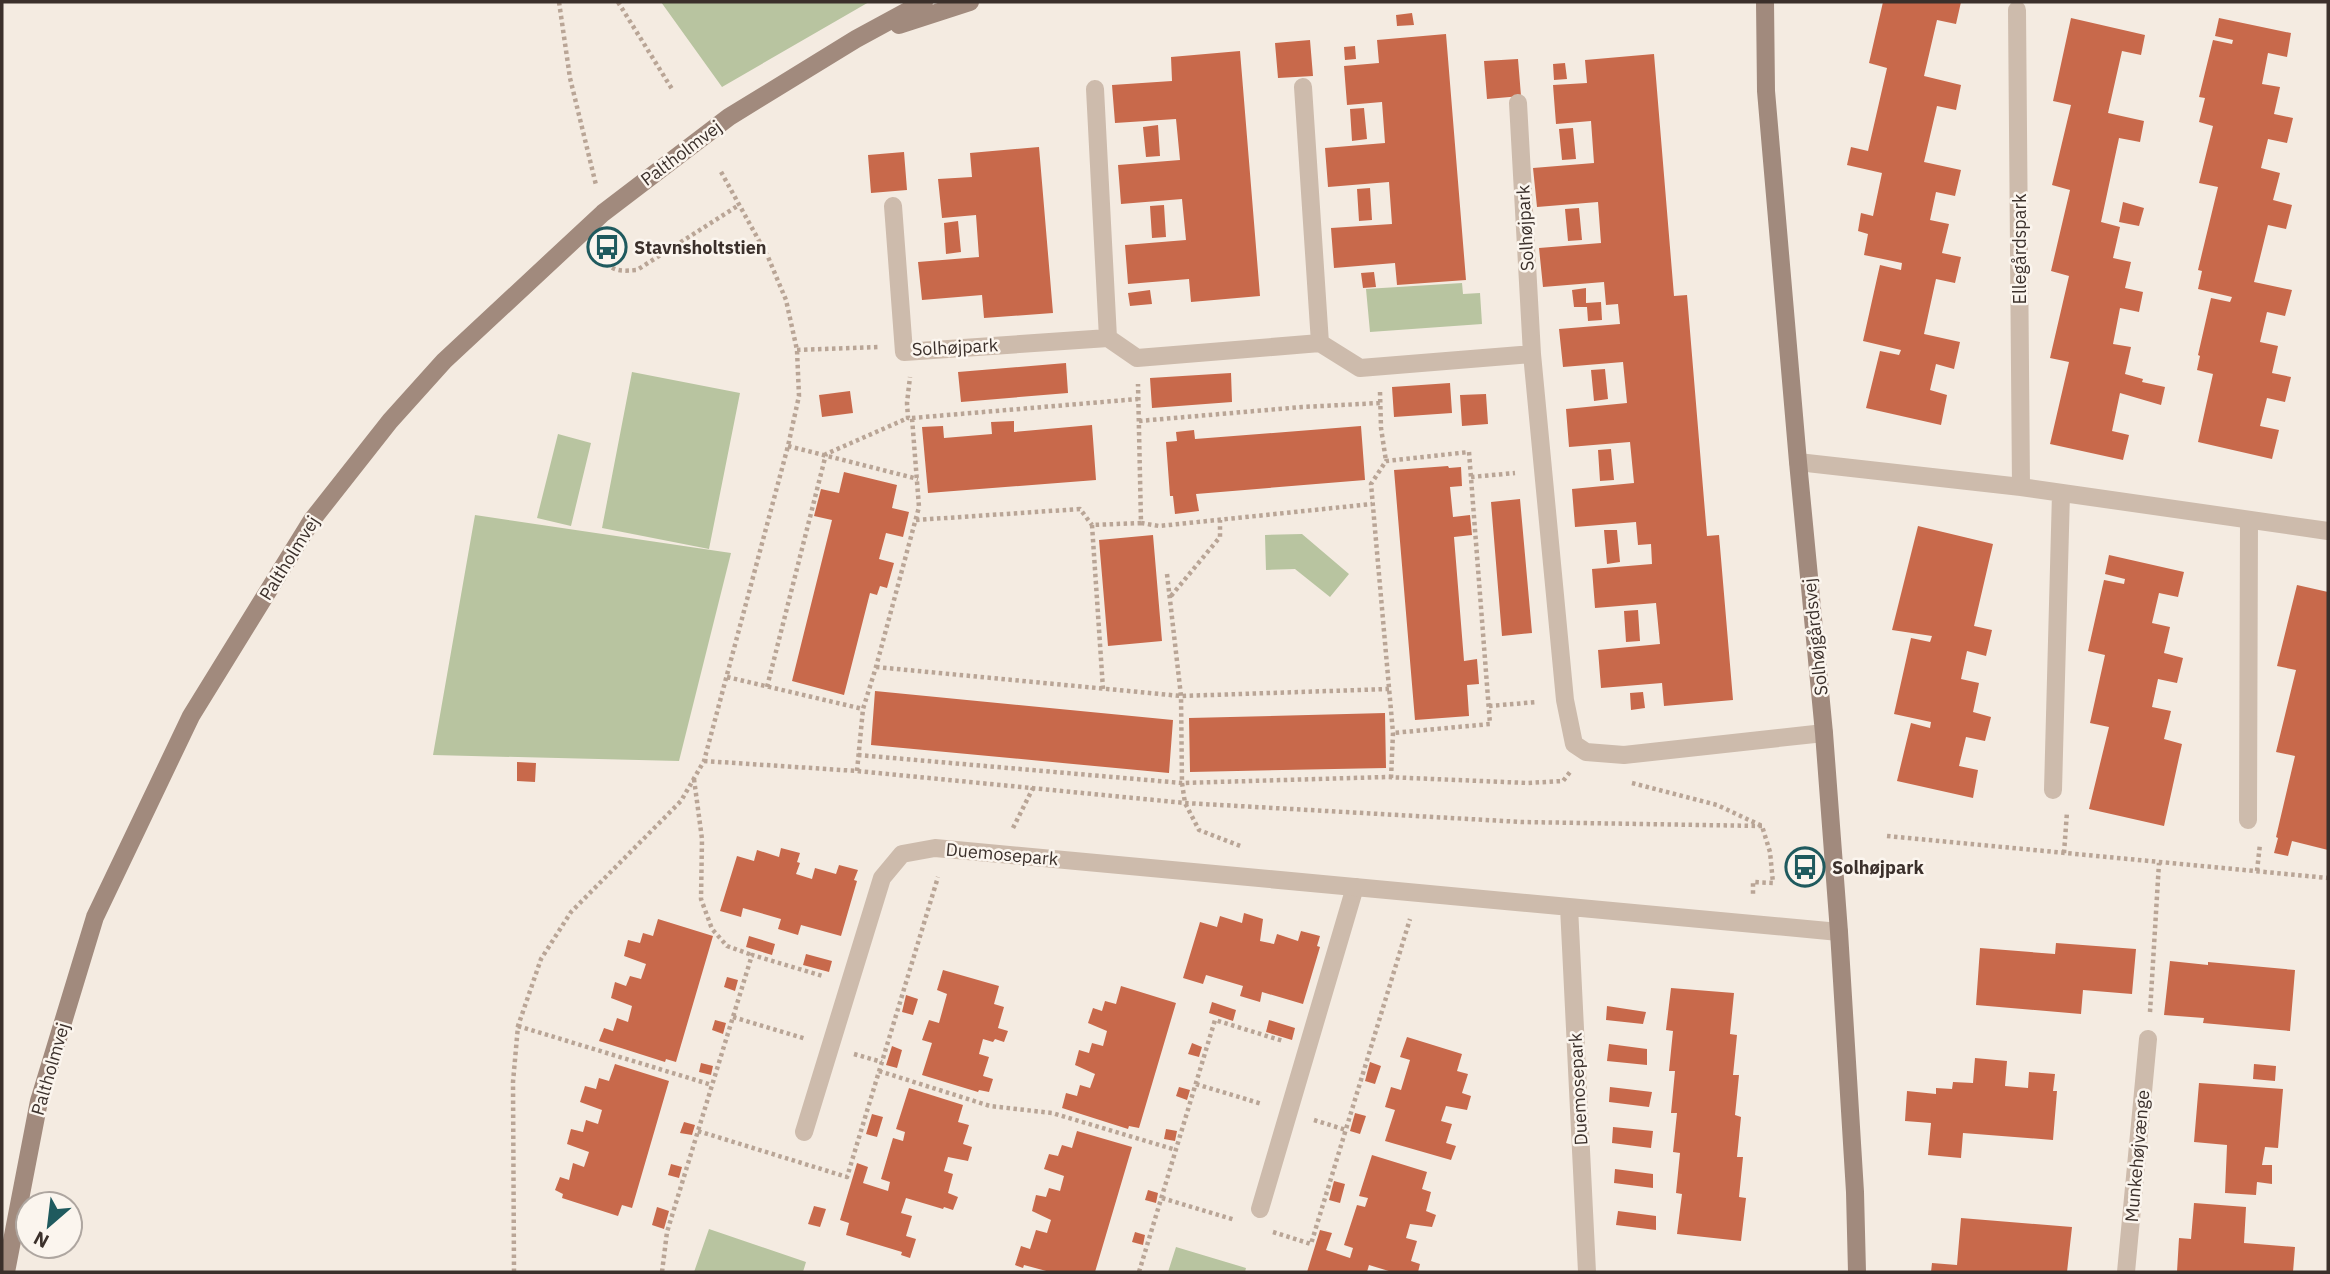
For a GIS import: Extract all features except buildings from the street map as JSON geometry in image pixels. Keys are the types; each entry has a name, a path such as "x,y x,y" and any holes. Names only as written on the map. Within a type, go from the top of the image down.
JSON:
{"street":[{"name":"Paltholmvej","path":"6,1272 39,1101 95,917 191,716 312,520 390,421 444,361 603,212 729,117 856,39 924,2"},
{"name":"Paltholmvej","path":"856,39 970,2"},
{"name":"Solhøjgårdsvej","path":"1765,2 1766,91 1824,733 1839,932 1855,1192 1857,1272"},
{"name":"Ellegårdspark","path":"2017,10 2021,487"},
{"path":"1303,87 1320,343"},
{"path":"1095,89 1108,338 1138,358 1320,343 1360,368 1532,354"},
{"name":"Solhøjpark","path":"1518,103 1532,354 1565,700 1574,744 1586,752"},
{"name":"Solhøjpark","path":"892,205 904,352 1108,338"},
{"path":"1798,462 2021,487 2328,531"},
{"path":"2053,790 2061,493"},
{"path":"2248,820 2249,520"},
{"path":"1586,752 1625,755 1824,733"},
{"name":"Duemosepark","path":"804,1132 882,878 902,854 935,848 1839,932"},
{"path":"1260,1209 1355,887"},
{"name":"Duemosepark","path":"1569,906 1587,1272"},
{"name":"Munkehøjvænge","path":"2126,1272 2148,1040"}],"path":[{"path":"559,2 570,78 603,212"},
{"path":"618,2 672,89"},
{"path":"514,1272 513,1082 518,1026 541,959 571,912 681,801 705,761 799,396 797,350 786,300 768,257 720,170"},
{"path":"580,234 612,270 637,270 739,205"},
{"path":"797,350 871,348"},
{"path":"1138,358 1141,523"},
{"path":"826,454 910,418 1138,399"},
{"path":"857,771 863,709 919,507 918,479 907,403"},
{"path":"1139,421 1302,407 1380,404 1386,461 1371,484 1393,733 1391,778"},
{"path":"788,446 918,479"},
{"path":"1386,461 1469,452 1490,724 1393,733"},
{"path":"767,687 826,454"},
{"path":"1471,477 1543,470"},
{"path":"1092,525 1141,523 1159,526 1372,504"},
{"path":"915,520 1080,509 1092,525 1103,689"},
{"path":"1170,596 1220,537 1220,520"},
{"path":"1167,574 1181,696 1182,783 1185,803"},
{"path":"876,667 1181,696 1389,689"},
{"path":"727,677 863,709"},
{"path":"1489,706 1565,700"},
{"path":"858,755 1182,783 1391,778 1528,783 1563,781 1586,752"},
{"path":"1625,755 1627,782 1717,805 1762,826 1770,852 1773,883 1753,882 1753,904"},
{"path":"705,761 857,771 1185,803 1522,822 1762,826"},
{"path":"694,779 702,839 701,899 712,929 727,946 850,984"},
{"path":"1000,854 1033,788"},
{"path":"2053,790 2067,799 2064,853"},
{"path":"1887,836 2328,878"},
{"path":"2148,1040 2159,863"},
{"path":"1262,1228 1311,1244 1418,893"},
{"path":"662,1272 667,1232 752,955"},
{"path":"1139,1272 1215,1020 1307,1048"},
{"path":"518,1026 712,1085"},
{"path":"878,1072 990,1106 1052,1113 1176,1150"},
{"path":"1162,1198 1237,1221"}],"green space":[{"path":"661,2 869,2 722,87"},
{"path":"1462,283 1463,294 1480,293 1482,324 1370,332 1366,289"},
{"path":"632,372 740,393 709,549 602,528"},
{"path":"558,434 591,443 571,526 537,518"},
{"path":"475,515 731,553 679,761 433,755"},
{"path":"1302,534 1349,574 1330,597 1295,569 1266,570 1265,535"},
{"path":"709,1229 806,1262 803,1272 694,1272"},
{"path":"1176,1247 1246,1268 1245,1272 1168,1272"}],"place":[{"name":"Stavnsholtstien","path":"607,247"},
{"name":"Solhøjpark","path":"1805,867"}]}
